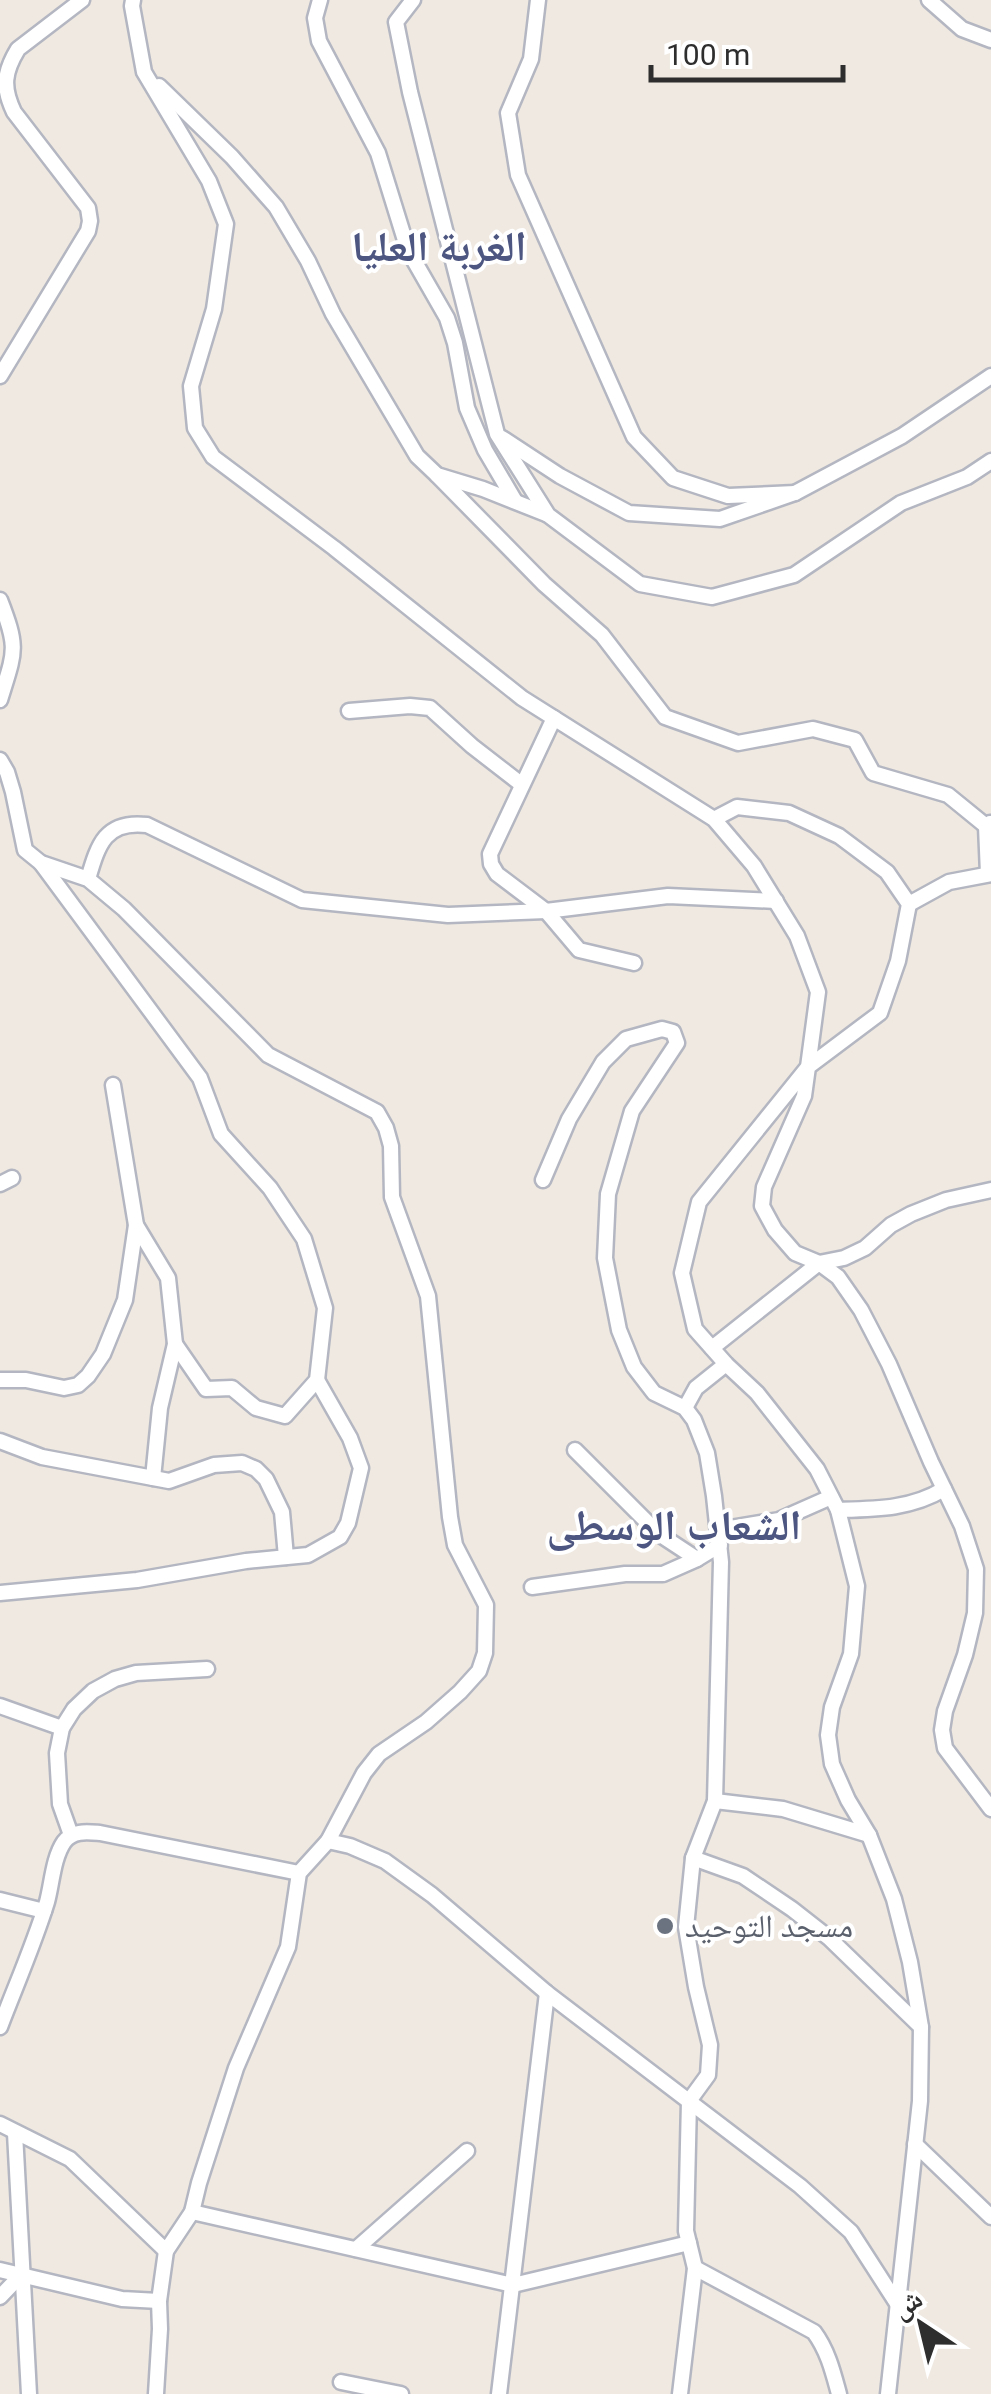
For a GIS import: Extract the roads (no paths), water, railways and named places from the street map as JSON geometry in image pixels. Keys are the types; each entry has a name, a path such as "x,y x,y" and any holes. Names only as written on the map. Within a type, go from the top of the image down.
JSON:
{"street":[{"path":"0,376 88,231 90,221 88,208 14,112 5,82 18,49 82,0"},
{"path":"133,0 144,72 209,181 226,224 214,309 191,386 195,428 213,457 522,698 714,819 754,866 797,936 818,992 804,1096 764,1187 762,1206 774,1230 795,1252 838,1276 861,1310 962,1526 976,1569 975,1613 942,1730 946,1748 991,1810"},
{"path":"320,0 314,18 319,40 378,153 408,250 447,318 468,408 486,450 516,502"},
{"path":"413,0 396,22 410,92 497,434 548,515"},
{"path":"538,0 531,59 508,113 518,175 634,438 673,478 728,496 795,494"},
{"path":"929,0 962,29 991,40"},
{"path":"144,72 232,157 276,207 376,390 417,456 544,584 602,636 665,717 738,744 814,729 856,740 873,773 948,795 988,824 990,874 949,882 909,904"},
{"path":"497,434 560,476 628,513 720,519 795,494 902,436 991,376"},
{"path":"437,475 548,515 640,584 712,597 794,575 901,503 967,477 991,461"},
{"path":"0,600 12,631 15,653 0,700"},
{"path":"349,711 430,708 521,784"},
{"path":"554,718 490,854 491,864 496,874 546,912 579,950 634,964"},
{"path":"0,760 13,792 25,850 41,863 200,1078 221,1134 270,1188 304,1239 325,1308 317,1380 285,1416 256,1408 232,1388 206,1389 175,1344"},
{"path":"714,819 737,807 789,813 839,836 871,860 886,872 909,904 898,961 880,1013 808,1067 700,1202 682,1273 695,1329 757,1393 817,1469 835,1504 858,1586 851,1654 832,1706 828,1735 832,1764 870,1835 894,1899 921,2027 920,2101 888,2394"},
{"path":"88,879 98,844 129,823 147,826 302,900 448,915 546,912 668,896 776,901"},
{"path":"41,863 88,879 124,909 268,1054 377,1112 392,1146 392,1198 428,1296 452,1532 486,1605 485,1653 478,1671 426,1722 371,1763 328,1841 299,1873 288,1947 236,2068 192,2212 166,2250 158,2301 156,2394"},
{"path":"543,1180 569,1119 602,1062 626,1039 662,1029 673,1032 677,1043 632,1111 608,1194 605,1258 619,1330 634,1368 654,1393 684,1408 694,1420 706,1453 722,1562 715,1801 693,1858 686,1927 710,2044 708,2075 689,2101 686,2231 694,2268 680,2394"},
{"path":"0,1380 26,1380 64,1388 78,1385 103,1354 125,1300 136,1226 113,1085"},
{"path":"712,1348 819,1263 865,1248 911,1214 946,1200 991,1190"},
{"path":"136,1226 168,1278 175,1344 160,1408 153,1478"},
{"path":"684,1408 696,1388 726,1364"},
{"path":"0,1593 136,1580 308,1555 340,1538 348,1523 361,1468 350,1438 317,1380"},
{"path":"0,1441 42,1458 169,1481 214,1465 242,1463 266,1479 282,1512 286,1558"},
{"path":"576,1450 659,1534 697,1559"},
{"path":"532,1587 625,1574 663,1574 697,1559 719,1538 835,1504 908,1505 944,1489"},
{"path":"0,1583 42,1588"},
{"path":"71,1835 60,1804 57,1753 62,1728 74,1709 93,1690 136,1672 207,1669"},
{"path":"0,1706 62,1728"},
{"path":"715,1801 783,1809 870,1835"},
{"path":"0,2026 44,1911 59,1852 71,1835 100,1833 299,1873"},
{"path":"328,1841 385,1861 432,1895 547,1994 800,2186 851,2232 898,2305"},
{"path":"693,1858 743,1876 792,1909 829,1938 921,2027"},
{"path":"0,1900 44,1911"},
{"path":"499,2394 547,1994"},
{"path":"0,2124 70,2159 166,2250"},
{"path":"14,2133 29,2394"},
{"path":"916,2144 991,2217"},
{"path":"356,2248 468,2151"},
{"path":"192,2212 513,2285 689,2243"},
{"path":"694,2268 814,2332 832,2365 839,2394"},
{"path":"0,2270 122,2298 158,2301"},
{"path":"0,2297 21,2275"},
{"path":"340,2382 401,2394"}],"place":[{"name":"مسجد التوحيد","path":"665,1926"}],"district":[{"name":"الغربة العليا","path":"439,246"},
{"name":"الشعاب الوسطى","path":"674,1525"}]}
